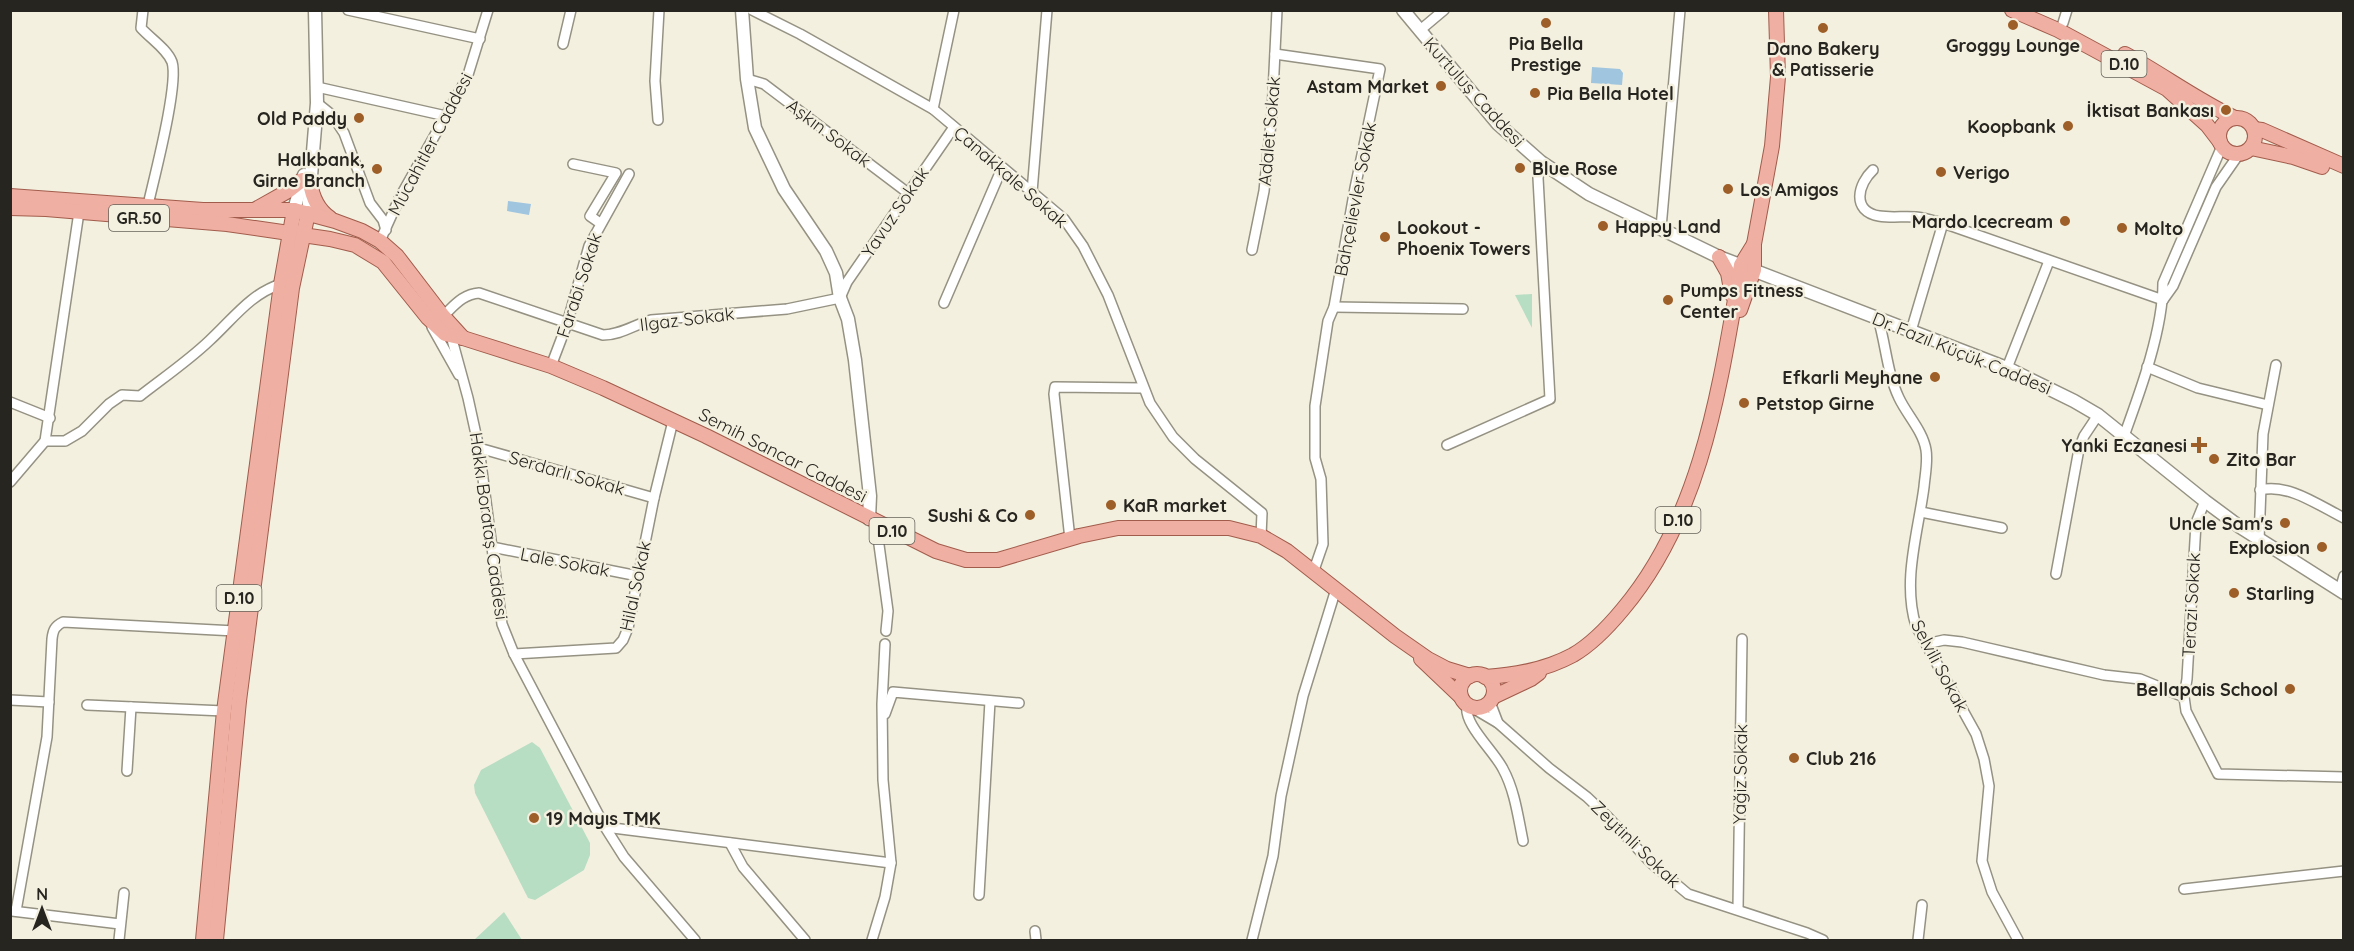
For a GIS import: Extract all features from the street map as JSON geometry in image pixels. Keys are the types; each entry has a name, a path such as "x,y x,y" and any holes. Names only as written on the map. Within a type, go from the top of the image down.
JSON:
{"main road":[{"name":"D.10","path":"1778,77 1786,10"},
{"name":"D.10","path":"2012,10 2058,30 2167,89 2207,125 2229,152 2245,151 2293,157 2343,175"},
{"name":"D.10","path":"2033,10 2065,17 2218,110 2248,122 2254,129 2262,130 2343,166"},
{"name":"D.10","path":"1775,14 1778,77"},
{"name":"Semih Sancar Caddesi","path":"1730,331 1741,307 1754,244 1772,146 1778,77"},
{"path":"2221,144 2221,129 2229,120 2235,118"},
{"path":"2245,151 2256,136 2254,129"},
{"path":"254,209 306,181 321,212 338,223"},
{"name":"GR.50","path":"10,196 148,205"},
{"name":"Semih Sancar Caddesi","path":"148,205 203,210 254,209 301,212 383,236 445,318 457,338"},
{"name":"GR.50","path":"10,208 79,212 296,233"},
{"name":"D.10","path":"216,940 239,701 292,288 296,233 301,212"},
{"path":"253,228 277,237 294,250 311,240 333,239"},
{"name":"Semih Sancar Caddesi","path":"296,233 355,245 383,262 440,331 551,366 673,422 936,552 966,560 998,560 1070,538 1118,528 1229,528 1261,536 1287,551 1412,648 1447,669 1470,676 1529,672 1573,654 1609,625 1640,589 1683,510 1705,446 1733,312 1748,268"},
{"name":"D.10","path":"202,940 224,711 281,284 294,250"},
{"path":"1719,257 1728,273 1733,312"},
{"name":"Semih Sancar Caddesi","path":"1412,648 1425,664 1466,703 1481,707 1531,679 1551,664"},
{"path":"1466,703 1461,687 1470,676"},
{"path":"1485,676 1493,688 1491,700"}],"street":[{"path":"143,10 141,28 167,53 173,70 164,130 148,205"},
{"path":"301,212 317,103 315,10"},
{"path":"348,10 480,39"},
{"name":"Mücahitler Caddesi","path":"383,236 399,199 467,78 488,10"},
{"path":"563,44 571,10"},
{"path":"658,120 655,81 659,10"},
{"path":"742,10 747,79 755,128 784,189 826,252 836,273 840,298 848,319 855,360 873,521 888,611 886,631"},
{"name":"Çanakkale Sokak","path":"752,10 800,34 933,109 1067,223 1083,246 1108,295 1142,388 1173,437 1195,459 1262,513 1261,536"},
{"path":"933,109 954,10"},
{"path":"1032,192 1047,10"},
{"name":"Adalet Sokak","path":"1252,250 1264,191 1272,113 1277,10"},
{"name":"Kurtuluş Caddesi","path":"1403,10 1498,124 1541,162 1589,194 1719,257 1748,268"},
{"path":"1419,31 1444,10"},
{"path":"1661,228 1680,10"},
{"name":"Bahçelievler Sokak","path":"1275,54 1380,69 1355,188 1334,307"},
{"name":"Aşkın Sokak","path":"747,79 764,84 908,193"},
{"path":"317,87 446,116"},
{"path":"317,103 333,115 344,133 370,203 383,220 383,236"},
{"name":"Yavuz Sokak","path":"840,298 848,282 954,127"},
{"path":"2124,436 2143,385 2163,300 2173,286 2221,144"},
{"path":"2197,217 2216,187 2245,151"},
{"path":"1447,445 1550,399 1538,178 1541,162"},
{"path":"573,164 616,173 590,216 600,223"},
{"path":"944,303 1002,168"},
{"path":"1873,170 1865,177 1859,189 1865,210 1877,216 1916,217 1943,223 2163,300"},
{"name":"Farabi Sokak","path":"551,366 567,324 580,271 600,223 629,174"},
{"path":"10,482 45,441 79,212"},
{"path":"1911,331 1943,223"},
{"path":"2007,368 2049,261"},
{"name":"Dr. Fazıl Küçük Caddesi","path":"1748,268 2007,368 2098,415 2205,501 2259,540 2342,592"},
{"path":"45,441 65,441 82,431 108,404 122,395 140,396 210,341 244,305 268,289 281,284"},
{"name":"Ilgaz Sokak","path":"445,318 462,299 470,294 479,293 567,324 603,335 615,335 636,324 651,320 787,309 840,298"},
{"path":"1314,570 1323,544 1321,479 1315,458 1315,406 1328,321 1334,307 1463,309"},
{"path":"428,318 451,364 464,382"},
{"name":"Selvili Sokak","path":"1878,318 1896,392 1921,436 1926,450 1921,512 1909,589 1910,608 1916,626 1980,745 1989,786 1982,861 1992,892 2018,940"},
{"name":"Hakkı Borataş Caddesi","path":"457,338 479,448 502,624 514,654 605,827 624,857 695,940"},
{"path":"2259,540 2263,434 2276,365"},
{"path":"2147,367 2198,388 2268,405"},
{"path":"1070,538 1055,387 1142,388"},
{"path":"10,402 50,418"},
{"path":"2056,574 2079,449 2084,435 2098,415"},
{"name":"Hilal Sokak","path":"514,654 616,648 623,640 628,628 654,498 673,422"},
{"name":"Serdarlı Sokak","path":"479,448 654,498"},
{"path":"2260,490 2283,489 2343,518"},
{"name":"Terazi Sokak","path":"2205,501 2196,523 2184,697 2186,711 2218,774 2343,777"},
{"path":"1921,512 2002,528"},
{"name":"Lale Sokak","path":"492,547 638,576"},
{"path":"2342,592 2343,576"},
{"path":"1252,940 1273,856 1281,796 1303,696 1336,589"},
{"path":"120,924 14,911 47,737 52,631 63,622 235,631"},
{"name":"Yağiz Sokak","path":"1737,909 1742,639"},
{"path":"1926,644 1944,640 1962,642 2104,675 2140,679 2184,697"},
{"path":"872,940 885,897 891,862 883,780 882,722 885,644"},
{"path":"882,722 893,692 1019,703"},
{"path":"10,700 49,702"},
{"path":"979,895 990,700"},
{"path":"1491,700 1498,723"},
{"path":"1466,703 1466,712 1471,722 1502,767 1512,787 1523,841"},
{"name":"Zeytinli Sokak","path":"1466,703 1498,723 1549,768 1587,797 1651,863 1688,894 1823,940"},
{"path":"87,705 224,711"},
{"path":"127,771 131,707"},
{"path":"605,827 891,862"},
{"path":"730,843 743,867 805,940"},
{"path":"2184,889 2343,871"},
{"path":"119,940 124,893"},
{"path":"1918,940 1922,904"}],"green space":[{"path":"1532,294 1532,328 1515,295"},
{"path":"532,742 540,748 590,843 590,855 584,870 535,900 528,898 475,793 474,785 481,770"},
{"path":"504,912 522,940 474,940"}],"water":[{"path":"1592,67 1620,69 1623,73 1622,85 1591,83"},
{"path":"508,201 531,204 529,215 507,211"}],"place":[{"name":"Pia Bella Prestige","path":"1546,23"},
{"name":"Groggy Lounge","path":"2013,25"},
{"name":"Dano Bakery & Patisserie","path":"1823,28"},
{"name":"Astam Market","path":"1441,86"},
{"name":"Pia Bella Hotel","path":"1535,93"},
{"name":"İktisat Bankası","path":"2226,110"},
{"name":"Old Paddy","path":"359,118"},
{"name":"Koopbank","path":"2068,126"},
{"name":"Blue Rose","path":"1520,168"},
{"name":"Halkbank, Girne Branch","path":"377,169"},
{"name":"Verigo","path":"1941,172"},
{"name":"Los Amigos","path":"1728,189"},
{"name":"Mardo Icecream","path":"2065,221"},
{"name":"Happy Land","path":"1603,226"},
{"name":"Molto","path":"2122,228"},
{"name":"Lookout - Phoenix Towers","path":"1385,237"},
{"name":"Pumps Fitness Center","path":"1668,300"},
{"name":"Efkarli Meyhane","path":"1935,377"},
{"name":"Petstop Girne","path":"1744,403"},
{"name":"Yanki Eczanesi","path":"2199,445"},
{"name":"Zito Bar","path":"2214,459"},
{"name":"KaR market","path":"1111,505"},
{"name":"Sushi & Co","path":"1030,515"},
{"name":"Uncle Sam's","path":"2285,523"},
{"name":"Explosion","path":"2322,547"},
{"name":"Starling","path":"2234,593"},
{"name":"Bellapais School","path":"2290,689"},
{"name":"Club 216","path":"1794,758"},
{"name":"19 Mayıs TMK","path":"534,818"}]}
